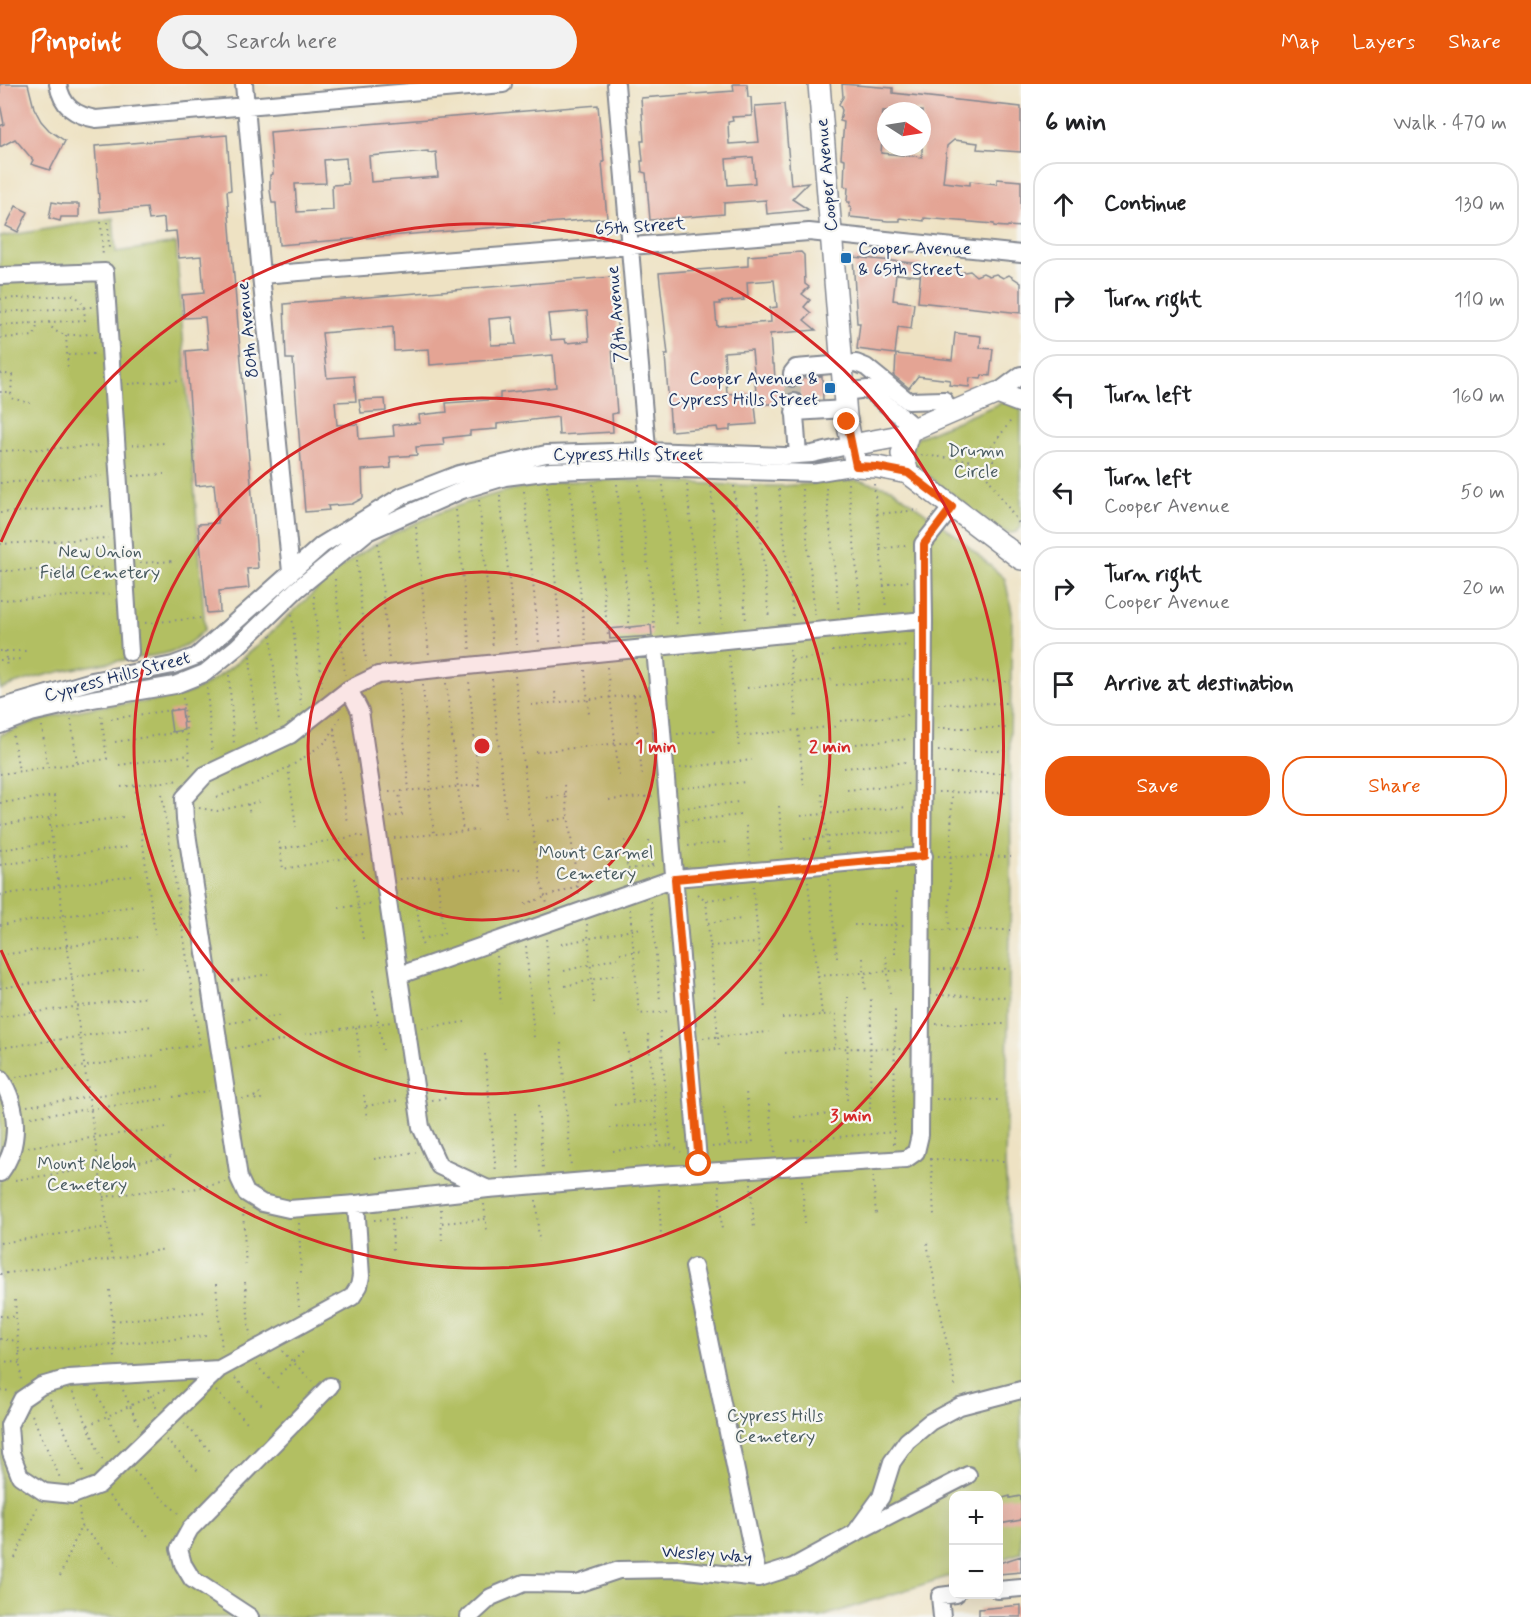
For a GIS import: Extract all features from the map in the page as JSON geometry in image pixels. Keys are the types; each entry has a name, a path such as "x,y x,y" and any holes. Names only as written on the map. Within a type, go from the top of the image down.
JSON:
{"main road":[{"name":"Cooper Avenue","path":"819,84 852,464"},
{"path":"997,393 1018,408"},
{"name":"Cypress Hills Street","path":"852,464 895,437 997,393"},
{"path":"908,473 902,454 913,430"},
{"path":"852,464 908,473 1021,559"}],"street":[{"path":"58,84 65,106 79,115 96,119 503,84"},
{"name":"80th Avenue","path":"244,84 291,572"},
{"name":"78th Avenue","path":"616,84 645,467"},
{"name":"65th Street","path":"261,275 808,232 1021,254"},
{"path":"0,276 105,272 130,652"},
{"path":"792,378 792,373 796,368 856,363 866,367 878,375 903,407 913,430"},
{"path":"798,455 794,407 845,400 868,390 878,375"},
{"name":"Cypress Hills Street","path":"997,393 1021,375"},
{"path":"868,390 903,407 944,400 950,413"},
{"name":"Cypress Hills Street","path":"0,708 92,681 173,665 197,656 322,545 402,496 459,474 546,454 645,467 814,473 852,464"},
{"name":"Cypress Hills Street","path":"7,729 31,713 72,703 175,685 205,673 237,647 296,590 367,532 462,490 505,477 551,471 645,467 798,455 852,464"},
{"path":"924,620 378,675 280,740 192,783 184,798 185,807 241,1182 246,1193 262,1203 289,1209 658,1175 698,1161 718,1171 900,1159 916,1152 920,1135 922,969 927,927 923,830 924,755 924,620 924,579 924,544 952,507"},
{"path":"656,648 660,737 672,847 698,1161"},
{"path":"350,692 360,711 421,1127 439,1166 441,1179 435,1195"},
{"path":"400,975 549,923 582,903 629,895 674,874 751,872 924,856"},
{"path":"3,1177 14,1141 15,1114 7,1078"},
{"path":"439,1166 490,1189"},
{"path":"221,1367 67,1379 44,1386 24,1398 9,1425 11,1452 20,1476 44,1492 89,1487 125,1459 221,1367 352,1297 359,1286 361,1276 356,1204"},
{"path":"694,1267 758,1578"},
{"path":"250,1617 192,1579 183,1564 179,1549 190,1528 330,1386"},
{"name":"Wesley Way","path":"469,1617 491,1597 524,1583 577,1584 619,1570 678,1569 758,1578 793,1568 855,1533 881,1497 892,1462 907,1441 930,1422 960,1406 1021,1390"},
{"path":"855,1533 968,1475"},
{"path":"1003,1590 1021,1588"},
{"path":"942,1617 948,1595"}],"path":[{"path":"101,222 104,272"},
{"path":"108,222 109,252"},
{"path":"102,238 108,237"},
{"path":"0,299 74,295 80,299 84,307 85,320 0,325"},
{"path":"0,312 107,306"},
{"path":"49,322 51,328 57,333 66,335 109,333"},
{"path":"0,338 34,336 38,323"},
{"path":"66,335 68,369"},
{"path":"68,355 110,353"},
{"path":"0,373 12,375 10,398 30,403"},
{"path":"112,384 182,380"},
{"path":"0,392 11,392"},
{"path":"988,452 1018,408"},
{"path":"0,451 164,442"},
{"path":"969,460 976,450 988,452 992,458 992,465 984,472"},
{"path":"920,455 969,460"},
{"path":"969,460 973,470 984,472 1020,525"},
{"path":"852,464 863,626"},
{"path":"645,467 656,648"},
{"path":"0,483 164,474"},
{"path":"593,481 619,777"},
{"path":"617,481 632,650"},
{"path":"570,482 589,714"},
{"path":"663,482 679,645"},
{"path":"686,482 702,643"},
{"path":"826,482 841,629"},
{"path":"547,483 563,657"},
{"path":"711,483 739,748"},
{"path":"802,483 817,631"},
{"path":"734,484 747,638"},
{"path":"874,484 887,624"},
{"path":"755,485 770,636"},
{"path":"779,486 796,719"},
{"path":"524,488 540,659"},
{"path":"500,492 529,816 549,923 553,1014"},
{"path":"479,500 506,817"},
{"path":"0,513 120,505"},
{"path":"373,794 479,784 456,507"},
{"path":"877,514 919,510"},
{"path":"416,524 432,670 458,786 463,831"},
{"path":"0,544 122,537"},
{"path":"378,543 409,791"},
{"path":"880,549 924,544"},
{"path":"356,558 368,680"},
{"path":"0,572 176,561"},
{"path":"217,797 259,782 288,767 327,741 334,729 350,692 335,573"},
{"path":"883,585 924,579"},
{"path":"0,600 126,593"},
{"path":"314,593 324,709"},
{"path":"292,613 303,725"},
{"path":"128,624 202,618"},
{"path":"270,632 280,740"},
{"path":"832,651 924,644"},
{"path":"0,651 29,651"},
{"path":"5,651 7,668"},
{"path":"250,651 258,751"},
{"path":"791,660 828,656"},
{"path":"0,660 23,659"},
{"path":"228,668 235,762"},
{"path":"432,670 430,789 434,834"},
{"path":"747,688 834,679"},
{"path":"836,685 924,679 1011,682"},
{"path":"206,685 214,771"},
{"path":"555,692 557,702"},
{"path":"531,705 652,693"},
{"path":"121,787 192,783 183,695"},
{"path":"634,695 642,775"},
{"path":"801,816 846,811 848,814 924,755 1010,703"},
{"path":"111,719 184,708"},
{"path":"0,774 107,759 101,710"},
{"path":"71,713 77,763"},
{"path":"41,721 47,766"},
{"path":"840,721 924,755 952,792 949,930"},
{"path":"738,736 839,726"},
{"path":"847,790 924,755 1010,728"},
{"path":"7,729 19,771"},
{"path":"334,729 347,823"},
{"path":"536,752 716,730"},
{"path":"798,730 804,789"},
{"path":"115,742 186,731"},
{"path":"844,745 924,755 1010,773"},
{"path":"843,768 924,755 1010,751"},
{"path":"119,765 189,755"},
{"path":"665,769 752,760"},
{"path":"288,767 296,827"},
{"path":"668,804 747,782"},
{"path":"135,785 155,933"},
{"path":"564,785 577,886 588,938 594,1003"},
{"path":"376,818 402,815 399,792"},
{"path":"952,792 1011,793"},
{"path":"162,794 200,1045"},
{"path":"822,794 837,958"},
{"path":"0,803 54,795 57,814 49,818 0,825"},
{"path":"546,798 565,795"},
{"path":"609,800 668,804 740,815"},
{"path":"185,807 217,811 262,801"},
{"path":"668,804 739,802"},
{"path":"248,804 250,816"},
{"path":"779,806 785,868"},
{"path":"50,827 123,817"},
{"path":"49,818 112,1258"},
{"path":"548,821 568,819"},
{"path":"746,826 765,1010"},
{"path":"379,839 478,830"},
{"path":"804,839 923,830"},
{"path":"279,842 280,849 283,869 364,856 362,835 280,849"},
{"path":"625,840 639,1014 686,1010"},
{"path":"649,840 652,866"},
{"path":"672,847 727,842"},
{"path":"0,850 52,843"},
{"path":"0,864 127,847"},
{"path":"924,856 1011,857"},
{"path":"627,869 652,866 674,874"},
{"path":"807,866 822,1015"},
{"path":"386,880 522,869"},
{"path":"0,895 132,876"},
{"path":"421,939 444,934 437,876"},
{"path":"354,878 363,939"},
{"path":"525,904 577,886"},
{"path":"650,887 660,1000"},
{"path":"895,954 896,888"},
{"path":"697,894 706,900 739,896"},
{"path":"706,900 719,1049"},
{"path":"339,908 389,901"},
{"path":"0,925 136,906"},
{"path":"417,908 425,966"},
{"path":"708,923 742,919"},
{"path":"854,925 896,925 949,930 1010,930"},
{"path":"561,944 642,928"},
{"path":"525,931 534,1038"},
{"path":"0,956 138,937"},
{"path":"496,941 501,1004"},
{"path":"710,946 758,943"},
{"path":"620,953 644,951"},
{"path":"886,956 890,993"},
{"path":"564,971 617,958"},
{"path":"863,958 866,993"},
{"path":"0,988 143,967"},
{"path":"818,976 922,969 1010,969"},
{"path":"210,985 268,974"},
{"path":"565,986 618,974"},
{"path":"373,990 383,1050"},
{"path":"922,995 1009,997"},
{"path":"0,1017 148,997"},
{"path":"847,1100 848,997"},
{"path":"870,1121 871,997"},
{"path":"895,1006 894,1132 900,1159 1005,1161"},
{"path":"782,1018 836,1014 835,1048"},
{"path":"161,1051 200,1045 283,1015"},
{"path":"305,1034 379,1023 407,1025 465,1022"},
{"path":"921,1024 1006,1024"},
{"path":"0,1048 152,1026"},
{"path":"356,1027 360,1057"},
{"path":"660,1031 671,1145"},
{"path":"688,1040 769,1032"},
{"path":"626,1034 633,1102"},
{"path":"648,1034 659,1146"},
{"path":"220,1039 291,1039"},
{"path":"561,1044 573,1182"},
{"path":"785,1053 835,1048 921,1049"},
{"path":"7,1078 157,1054"},
{"path":"484,1054 490,1189 486,1219 487,1232"},
{"path":"24,1107 161,1086"},
{"path":"173,1097 218,1089"},
{"path":"613,1151 671,1145 698,1161 729,1145 753,1143 746,1092"},
{"path":"364,1095 367,1119"},
{"path":"920,1098 999,1100"},
{"path":"25,1118 163,1099"},
{"path":"366,1106 409,1099"},
{"path":"614,1105 655,1100"},
{"path":"769,1104 776,1162"},
{"path":"533,1185 538,1106"},
{"path":"724,1107 729,1145"},
{"path":"794,1117 870,1111"},
{"path":"515,1113 533,1185 539,1242"},
{"path":"610,1128 657,1124"},
{"path":"22,1148 168,1128"},
{"path":"792,1141 894,1132"},
{"path":"374,1159 416,1153 430,1147"},
{"path":"3,1177 99,1168 172,1157"},
{"path":"931,1159 934,1216"},
{"path":"872,1161 876,1215"},
{"path":"801,1166 805,1224"},
{"path":"750,1169 754,1229"},
{"path":"718,1171 722,1231"},
{"path":"658,1175 661,1236"},
{"path":"183,1191 241,1182 246,1269"},
{"path":"103,1197 177,1187"},
{"path":"435,1195 442,1223 442,1243"},
{"path":"391,1200 393,1250"},
{"path":"299,1208 301,1274"},
{"path":"357,1222 413,1218"},
{"path":"442,1223 486,1219"},
{"path":"0,1243 107,1227"},
{"path":"927,1243 960,1406"},
{"path":"0,1274 165,1249"},
{"path":"245,1282 248,1353 280,1390"},
{"path":"297,1282 301,1325"},
{"path":"216,1284 221,1367 263,1406"},
{"path":"110,1290 116,1375 129,1406 159,1426 212,1453"},
{"path":"15,1300 24,1398 89,1487 151,1539"},
{"path":"112,1321 206,1312"},
{"path":"0,1316 17,1317"},
{"path":"19,1352 207,1336"},
{"path":"0,1339 18,1341"},
{"path":"271,1341 312,1381"},
{"path":"280,1374 306,1348"},
{"path":"0,1361 20,1363"},
{"path":"88,1425 172,1386 165,1372"},
{"path":"140,1374 151,1396 159,1426 198,1471"},
{"path":"90,1377 125,1459 178,1513"},
{"path":"60,1576 81,1526 89,1487 88,1425 67,1379"},
{"path":"206,1381 250,1425"},
{"path":"44,1386 89,1487"},
{"path":"15,1558 44,1492"},
{"path":"81,1526 119,1565"}],"green space":[{"name":"New Union Field Cemetery","path":"113,218 116,252 176,243 205,629 186,644 163,654 40,676 0,689 0,237"},
{"name":"Drumn Circle","path":"1003,402 1021,409 1021,527 1013,533 997,529 912,463 912,444 919,437"},
{"name":"Mount Carmel Cemetery","path":"603,480 778,486 857,480 891,488 957,536 1005,579 1012,612 1011,886 1005,1165 1009,1221 1021,1282 1021,1553 1003,1559 1003,1491 949,1491 949,1576 821,1617 0,1617 0,735 38,721 77,711 156,701 195,690 221,675 247,654 332,574 358,555 416,523 478,499 533,486"}],"building":[{"path":"0,84 28,84 34,108 41,121 65,141 50,170 31,164 33,160 15,139 0,147 0,126 4,124 0,104"},
{"path":"733,84 747,84 748,97 751,97 752,116 732,117 733,121 728,122 729,144 759,142 755,106 784,104 791,185 808,183 792,199 809,210 767,214 766,200 724,203 724,214 650,220 646,173 642,172 641,161 643,161 641,141 644,141 641,98 734,91","holes":["753,157 755,183 728,185 726,159"]},
{"path":"842,84 893,88 893,93 1021,107 1021,152 977,149 978,143 954,140 947,146 943,182 970,185 970,181 997,184 997,179 1021,181 1021,227 924,218 924,221 900,218 900,221 888,221 850,217 850,202 847,202 848,187 844,186 845,159 841,158 844,122 840,121 842,110 839,104 843,97"},
{"path":"598,105 607,218 279,245 276,203 272,203 270,190 270,175 273,174 270,132","holes":["428,151 428,153 436,152 438,177 371,182 369,156","346,158 348,184 332,185 333,210 297,212 295,184 326,183 324,160"]},
{"path":"227,135 231,190 227,191 258,568 247,569 249,588 219,591 220,612 207,613 198,524 218,523 214,484 196,486 186,351 208,349 205,317 184,318 182,295 204,293 201,256 179,258 176,231 165,232 164,218 149,220 147,208 100,212 95,146"},
{"path":"52,202 79,204 79,217 61,217 60,221 49,218"},
{"path":"16,206 28,212 18,232 6,226"},
{"path":"801,252 804,255 805,284 809,287 802,294 810,300 804,307 811,313 804,320 816,330 770,334 772,364 774,364 775,379 782,379 783,384 791,388 798,387 802,378 822,376 823,400 804,401 799,393 793,392 785,397 784,403 755,405 757,424 730,426 730,430 718,431 717,427 671,431 665,355 668,355 659,273 748,266 748,256","holes":["774,280 777,307 770,308 771,322 717,326 715,304 744,300 743,297 748,297 747,282","752,350 756,392 727,394 724,352"]},
{"path":"853,257 922,264 920,276 896,274 893,300 914,303 911,329 898,327 895,354 857,349 860,323 857,323"},
{"path":"921,269 948,272 952,269 958,273 970,271 976,276 983,273 989,276 996,274 1003,278 1009,275 1021,283 1021,313 918,302"},
{"path":"612,277 618,333 611,334 617,413 612,414 613,432 559,435 558,417 497,424 497,429 470,431 470,435 443,438 444,445 416,447 417,455 390,457 391,468 362,470 363,498 352,504 328,506 329,510 305,512 293,359 286,359 284,304","holes":["587,311 589,341 566,343 565,339 551,340 548,314","512,317 516,344 491,345 489,319","393,327 394,351 429,349 430,365 553,355 556,387 500,393 500,399 446,403 447,412 419,415 420,423 393,425 394,436 359,439 358,424 337,425 335,402 356,401 354,376 327,378 322,333"]},
{"path":"955,333 981,336 980,348 993,349 990,376 982,375 981,379 970,378 969,387 949,385 950,380 918,376 909,388 893,375 896,354 952,360"},
{"path":"385,399 386,411 361,413 359,400"},
{"path":"651,625 652,636 610,639 609,629"},
{"path":"182,709 184,730 172,732 169,711"},
{"path":"1021,1496 1021,1520 1003,1523 1003,1498"},
{"path":"1021,1556 1021,1572 1003,1574 1003,1562"},
{"path":"1021,1605 1021,1617 979,1617 979,1609"}],"tunnel":[{"path":"792,378 794,402"}],"place":[{"name":"Cooper Avenue & 65th Street","path":"846,258"},
{"name":"Cooper Avenue & Cypress Hills Street","path":"830,388"}],"route":[{"path":"699,1164 675,879 924,856 924,544 952,507 908,473 877,467 856,466 847,422"}],"park label":[{"name":"Mount Neboh Cemetery","path":"87,1173"},
{"name":"Cypress Hills Cemetery","path":"775,1425"}]}
